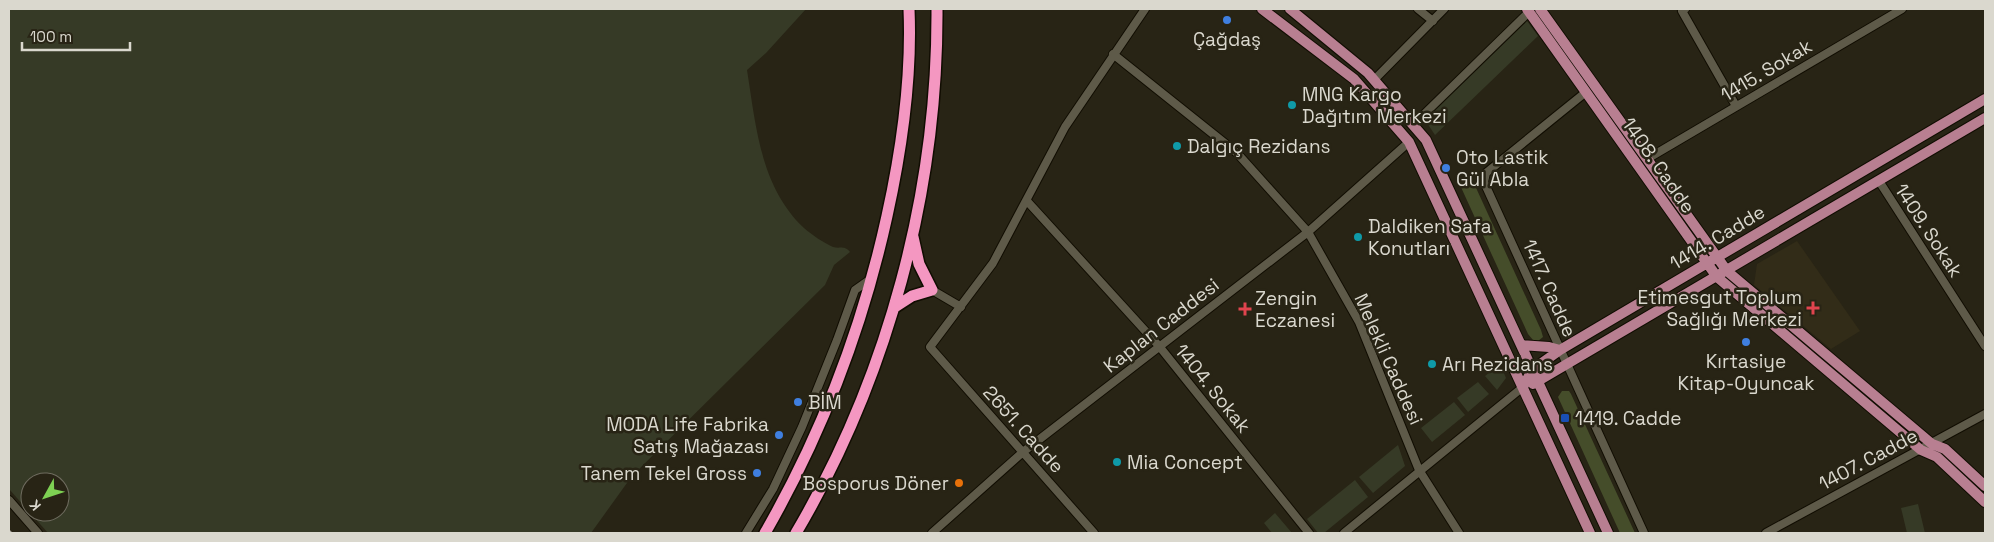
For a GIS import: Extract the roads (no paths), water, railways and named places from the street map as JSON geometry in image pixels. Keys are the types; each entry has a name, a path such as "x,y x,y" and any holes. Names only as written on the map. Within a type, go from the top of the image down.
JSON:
{"highway":[{"path":"765,533 802,467 833,398 859,324 872,277 896,175 906,108 910,37 909,9"},
{"path":"796,533 841,448 895,307 912,234 934,88 937,9"},
{"path":"895,307 912,296 932,290 919,264 912,234"}],"main road":[{"path":"1262,9 1354,80 1409,142 1590,533"},
{"path":"1290,9 1374,80 1414,124 1429,146 1608,533"},
{"name":"1408. Cadde","path":"1540,9 1727,271 1932,444 1945,449 1985,486"},
{"name":"1408. Cadde","path":"1528,11 1717,277 1921,450 1937,457 1985,502"},
{"name":"1414. Cadde","path":"1522,387 1532,370 1560,350 1985,99"},
{"name":"1414. Cadde","path":"1522,387 1538,383 1568,366 1985,118"},
{"path":"1521,346 1548,347 1560,350"}],"street":[{"path":"932,290 960,308 993,262 1065,127 1145,9"},
{"path":"1418,9 1433,20"},
{"path":"1374,80 1444,9"},
{"path":"1685,9 1682,11 1736,106"},
{"name":"1415. Sokak","path":"1647,159 1902,9"},
{"path":"1414,124 1528,11"},
{"name":"Melekli Caddesi","path":"1114,54 1237,153 1308,232 1359,322 1419,470 1459,533"},
{"name":"1417. Cadde","path":"1586,92 1484,177 1560,350 1644,533"},
{"name":"Kaplan Caddesi","path":"932,533 1023,452 1308,232 1409,142"},
{"name":"1409. Sokak","path":"1879,181 1985,346"},
{"name":"1404. Sokak","path":"1027,201 1159,346 1309,533"},
{"path":"746,533 773,489 819,387 855,290 872,277"},
{"name":"2651. Cadde","path":"960,308 930,347 1094,533"},
{"path":"1344,533 1522,387"},
{"name":"1407. Cadde","path":"1766,533 1985,414"},
{"path":"773,489 787,495"},
{"path":"9,500 38,533"}],"place":[{"name":"Çağdaş","path":"1227,20"},
{"name":"MNG Kargo Dağıtım Merkezi","path":"1292,105"},
{"name":"Dalgıç Rezidans","path":"1177,146"},
{"name":"Oto Lastik Gül Abla","path":"1446,168"},
{"name":"Daldiken Safa Konutları","path":"1358,237"},
{"name":"Etimesgut Toplum Sağlığı Merkezi","path":"1813,308"},
{"name":"Zengin Eczanesi","path":"1245,309"},
{"name":"Kırtasiye Kitap-Oyuncak","path":"1746,342"},
{"name":"Arı Rezidans","path":"1432,364"},
{"name":"BİM","path":"798,402"},
{"name":"1419. Cadde","path":"1565,418"},
{"name":"MODA Life Fabrika Satış Mağazası","path":"779,435"},
{"name":"Mia Concept","path":"1117,462"},
{"name":"Tanem Tekel Gross","path":"757,473"},
{"name":"Bosporus Döner","path":"959,483"}]}
